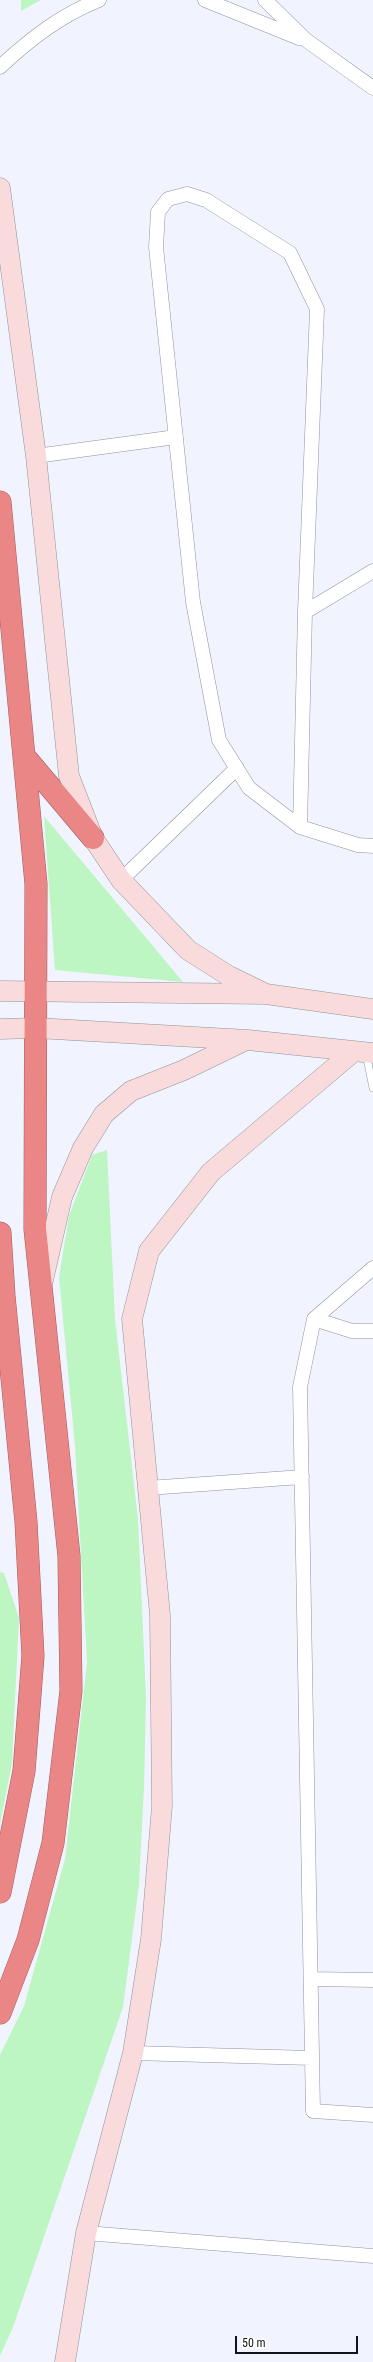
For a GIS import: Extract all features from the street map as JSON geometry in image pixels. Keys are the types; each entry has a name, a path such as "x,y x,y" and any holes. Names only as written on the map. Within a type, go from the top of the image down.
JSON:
{"highway":[{"path":"0,502 36,884 35,1229 69,1556 71,1691 52,1843 28,1940 0,2013"},
{"path":"24,756 93,838"},
{"path":"0,1233 5,1304 26,1522 33,1656 24,1771 0,1892"}],"street":[{"path":"0,67 25,44 73,10 99,0"},
{"path":"205,0 306,40 371,82"},
{"path":"265,0 306,40"},
{"path":"0,188 36,456 69,776 93,838 121,880 188,950 229,976 266,994"},
{"path":"300,827 305,612 317,309 290,253 206,200 187,194 168,199 158,212 157,240 193,602 219,740 249,788 300,827 358,844 373,846"},
{"path":"36,456 176,437"},
{"path":"305,612 373,571"},
{"path":"121,880 237,768"},
{"path":"0,991 266,994 373,1009"},
{"path":"0,1029 36,1028 248,1040 364,1053"},
{"path":"41,1288 62,1197 83,1148 104,1114 131,1091 184,1070 248,1040"},
{"path":"65,2362 86,2233 133,2053 151,1939 162,1806 160,1615 132,1319 149,1251 211,1172 364,1053"},
{"path":"373,1268 314,1319 300,1387 313,2112 373,2115"},
{"path":"314,1319 352,1331 373,1331"},
{"path":"148,1488 302,1477"},
{"path":"311,1979 373,1980"},
{"path":"133,2053 312,2058"},
{"path":"86,2233 373,2256"}],"lane":[{"path":"364,1053 373,1088"}],"green space":[{"path":"21,0 41,0 21,11"},
{"path":"44,816 183,982 55,970"},
{"path":"107,1150 115,1319 138,1519 146,1698 144,1787 139,1885 123,2007 13,2327 0,2356 0,2055 24,2006 65,1859 87,1662 75,1446 59,1277 69,1216 92,1155"},
{"path":"0,1572 4,1573 19,1618 12,1763 0,1824"}]}
